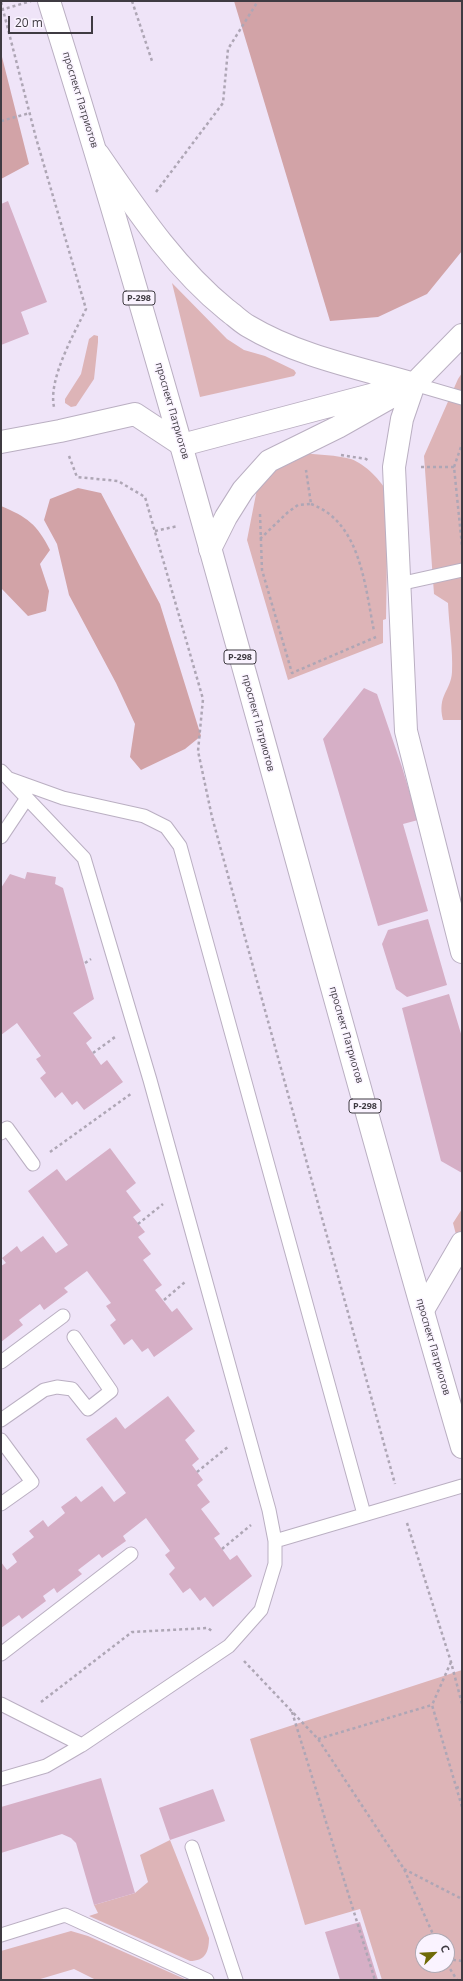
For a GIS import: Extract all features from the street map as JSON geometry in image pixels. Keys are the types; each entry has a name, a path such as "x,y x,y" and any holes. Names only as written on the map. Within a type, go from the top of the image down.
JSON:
{"main road":[{"name":"проспект Патриотов","path":"49,1 96,151 182,445 423,1310 460,1435"},
{"path":"96,151 140,214 180,265 213,299 248,326 290,347 414,384"},
{"path":"210,549 226,517 243,490 269,460 338,427 414,384 462,335"},
{"path":"1,442 60,432 135,414 182,445 414,384"},
{"path":"414,384 402,419 394,467 406,731 462,952"},
{"path":"423,1310 462,1243"}],"lane":[{"path":"414,384 462,398"},
{"path":"399,584 462,570"},
{"path":"4,774 63,798 144,816 166,827 180,846 364,1514"},
{"path":"1,1779 46,1766 82,1745 229,1646 261,1610 275,1564 275,1541 269,1510 150,1080 84,858 4,774"},
{"path":"1,837 27,798"},
{"path":"1,1133 7,1128 33,1164"},
{"path":"1,1362 63,1316"},
{"path":"1,1420 44,1390 57,1388 72,1389 88,1409 111,1391 74,1337"},
{"path":"1,1440 32,1482 1,1504"},
{"path":"275,1541 462,1486"},
{"path":"1,1654 131,1554"},
{"path":"1,1704 82,1745"},
{"path":"192,1847 236,1980"},
{"path":"1,1935 65,1915 207,1980"}],"path":[{"path":"1,10 31,1"},
{"path":"132,1 152,61"},
{"path":"140,214 223,103 228,49 258,1"},
{"path":"1,2 30,113 86,309 65,352 52,396 60,432 77,477 118,481 145,497 203,700 198,752 212,817 401,1504 451,1662 462,1704"},
{"path":"1,121 30,113"},
{"path":"462,444 454,467 462,546"},
{"path":"338,455 366,459 378,466 454,467"},
{"path":"305,465 311,504"},
{"path":"260,539 287,513 298,505 311,504 324,509 346,532 357,555 375,638"},
{"path":"226,517 259,510 262,570 292,673 381,635"},
{"path":"155,531 202,521"},
{"path":"33,1164 150,1080"},
{"path":"138,1224 181,1190"},
{"path":"197,1472 247,1432"},
{"path":"222,1549 269,1510"},
{"path":"23,1716 132,1632 208,1628 229,1646 318,1739 404,1870 432,1933"},
{"path":"451,1662 432,1705 462,1808"},
{"path":"318,1739 432,1705"},
{"path":"292,1711 375,1980"},
{"path":"456,1788 462,1786"},
{"path":"404,1870 462,1899"}],"shaded area":[{"path":"234,1 462,1 462,251 427,294 378,317 330,321"},
{"path":"1,53 29,164 1,179"},
{"path":"172,283 227,339 244,350 265,356 294,370 296,373 294,376 200,397"},
{"path":"94,335 98,336 98,342 94,379 76,406 71,407 65,403 65,399 81,374 89,339"},
{"path":"462,373 462,720 443,720 443,699 452,672 448,603 434,594 424,456"},
{"path":"304,453 339,457 356,461 382,484 388,494 386,619 383,620 383,643 288,680 247,540 258,484 281,461"},
{"path":"78,488 101,493 160,604 201,736 185,749 141,770 130,757 135,724 116,683 69,595 57,544 44,520 50,499"},
{"path":"1,506 18,514 30,522 41,534 50,550 40,564 49,591 46,611 28,616 1,588"},
{"path":"462,1209 462,1258 453,1223"},
{"path":"462,1670 462,1980 382,1980 360,1909 305,1925 250,1739"},
{"path":"170,1840 209,1938 208,1948 205,1955 195,1961 190,1961 89,1916 98,1913 94,1905 135,1893 148,1882 140,1855"},
{"path":"71,1931 88,1936 187,1980 96,1980 74,1969 37,1980 1,1980 1,1951"}],"building":[{"path":"8,201 47,302 21,312 29,334 1,345 1,204"},
{"path":"364,688 377,694 418,820 403,824 428,911 378,926 323,739"},
{"path":"27,872 56,877 55,884 63,888 94,999 73,1013 92,1038 86,1043 101,1065 107,1060 123,1082 84,1110 77,1101 72,1105 62,1092 55,1098 40,1078 46,1073 36,1059 41,1056 17,1023 1,1035 1,888 10,874 25,879"},
{"path":"428,919 447,985 407,997 396,989 382,944 388,930"},
{"path":"449,994 462,1037 462,1173 441,1161 402,1008"},
{"path":"110,1148 136,1183 126,1191 141,1211 133,1217 145,1232 138,1237 151,1254 143,1260 162,1285 155,1290 172,1312 177,1308 193,1329 154,1357 148,1348 142,1352 132,1339 124,1345 110,1325 116,1320 106,1306 111,1303 87,1271 64,1288 68,1292 44,1310 40,1304 19,1320 23,1325 1,1342 1,1266 6,1263 2,1258 17,1246 21,1252 43,1236 56,1253 68,1245 28,1191 57,1169 66,1181"},
{"path":"168,1396 195,1431 185,1440 199,1459 192,1465 203,1480 197,1485 210,1502 201,1509 220,1534 214,1538 230,1560 237,1555 252,1576 213,1607 205,1597 200,1601 190,1588 183,1593 169,1574 175,1568 165,1555 170,1551 146,1518 123,1536 126,1541 102,1558 99,1554 78,1570 82,1574 57,1593 54,1588 43,1596 46,1601 22,1619 19,1615 1,1628 1,1562 7,1570 17,1562 12,1554 34,1537 29,1531 43,1520 48,1527 65,1513 61,1507 76,1496 81,1502 102,1486 114,1502 126,1493 86,1439 116,1417 125,1429"},
{"path":"101,1778 135,1893 94,1905 76,1843 71,1838 62,1834 1,1853 1,1807"},
{"path":"213,1789 225,1821 170,1840 159,1808"},
{"path":"360,1922 378,1980 340,1980 325,1932"}]}
